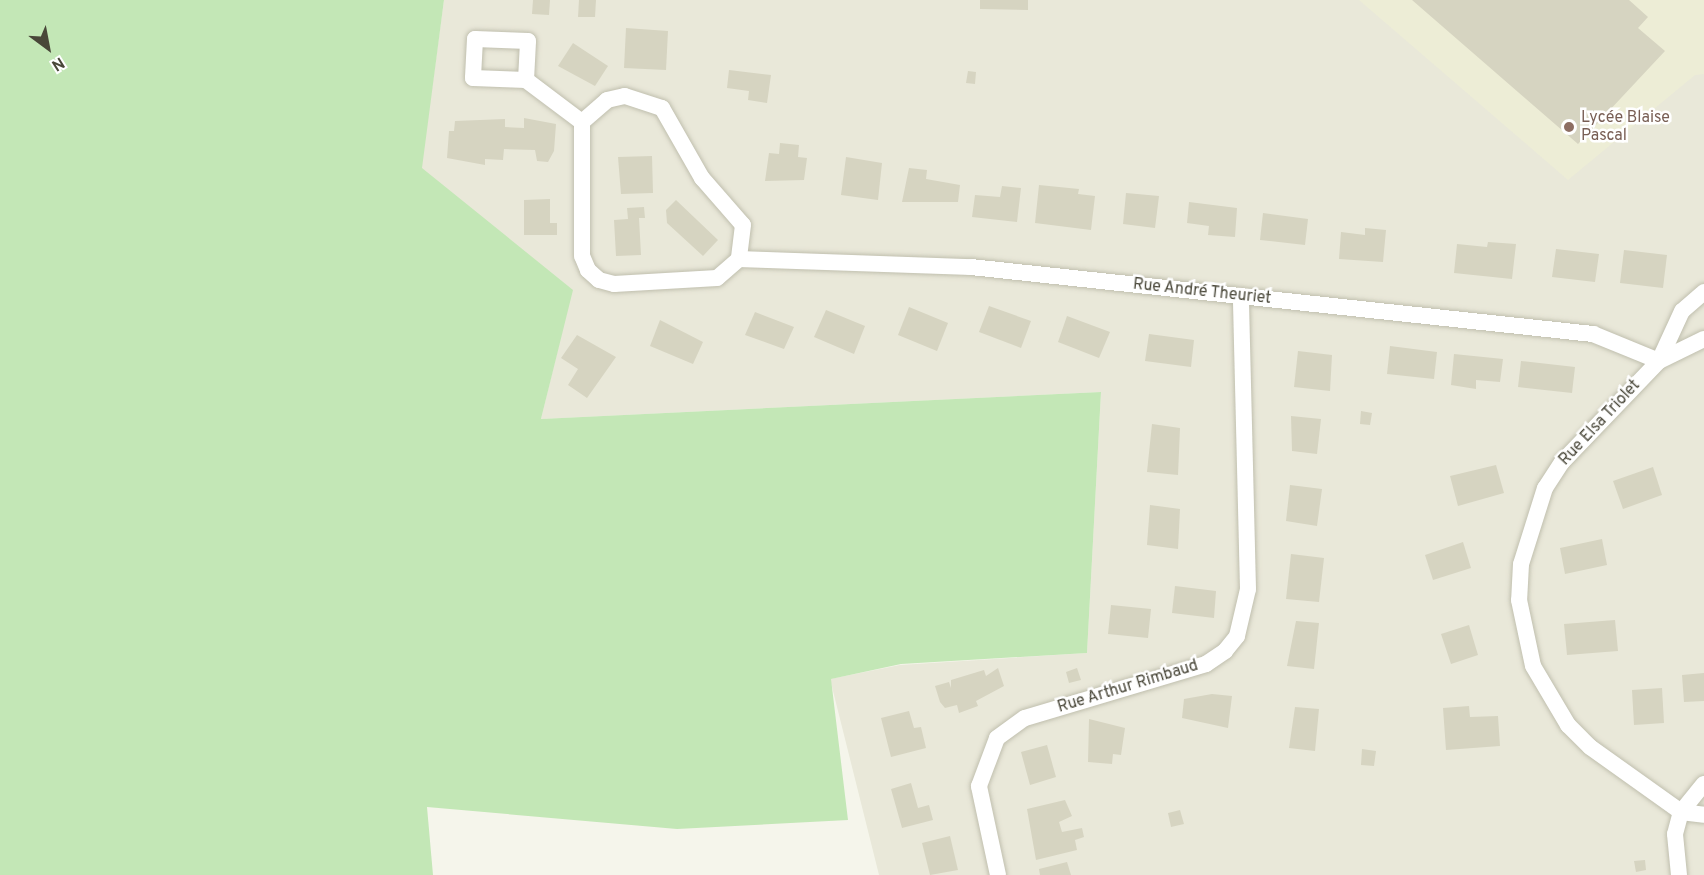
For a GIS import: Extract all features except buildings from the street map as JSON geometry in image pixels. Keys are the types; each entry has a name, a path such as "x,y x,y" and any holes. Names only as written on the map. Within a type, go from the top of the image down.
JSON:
{"street":[{"path":"526,80 582,122"},
{"path":"625,96 662,108 702,178 743,225 739,259 729,270 702,281 614,284 598,280 582,256 582,122 607,100 625,96"},
{"name":"Rue André Theuriet","path":"739,259 971,267 1593,334 1659,361"},
{"name":"Rue Elsa Triolet","path":"1681,812 1590,747 1568,724 1533,666 1519,600 1521,564 1545,488 1562,462 1659,361 1682,311 1704,292"},
{"name":"Rue Arthur Rimbaud","path":"998,875 979,786 997,738 1025,718 1206,664 1225,651 1237,636 1248,589 1241,297"},
{"name":"Rue Elsa Triolet","path":"1659,361 1704,339"},
{"path":"1679,875 1675,834 1681,812 1704,784"},
{"path":"1681,812 1704,815"}],"shaded area":[{"path":"444,0 1704,0 1704,875 879,875 830,679 900,665 1087,653 1101,392 541,419 572,290 421,168"},
{"name":"Lycée Blaise Pascal","path":"1359,0 1704,0 1704,74 1695,75 1568,180"}],"green space":[{"path":"0,0 444,0 422,168 573,290 541,419 1101,392 1087,653 901,664 831,679 848,820 677,829 427,807 433,875 0,875"}],"place":[{"name":"Lycée Blaise Pascal","path":"1569,127"}]}
